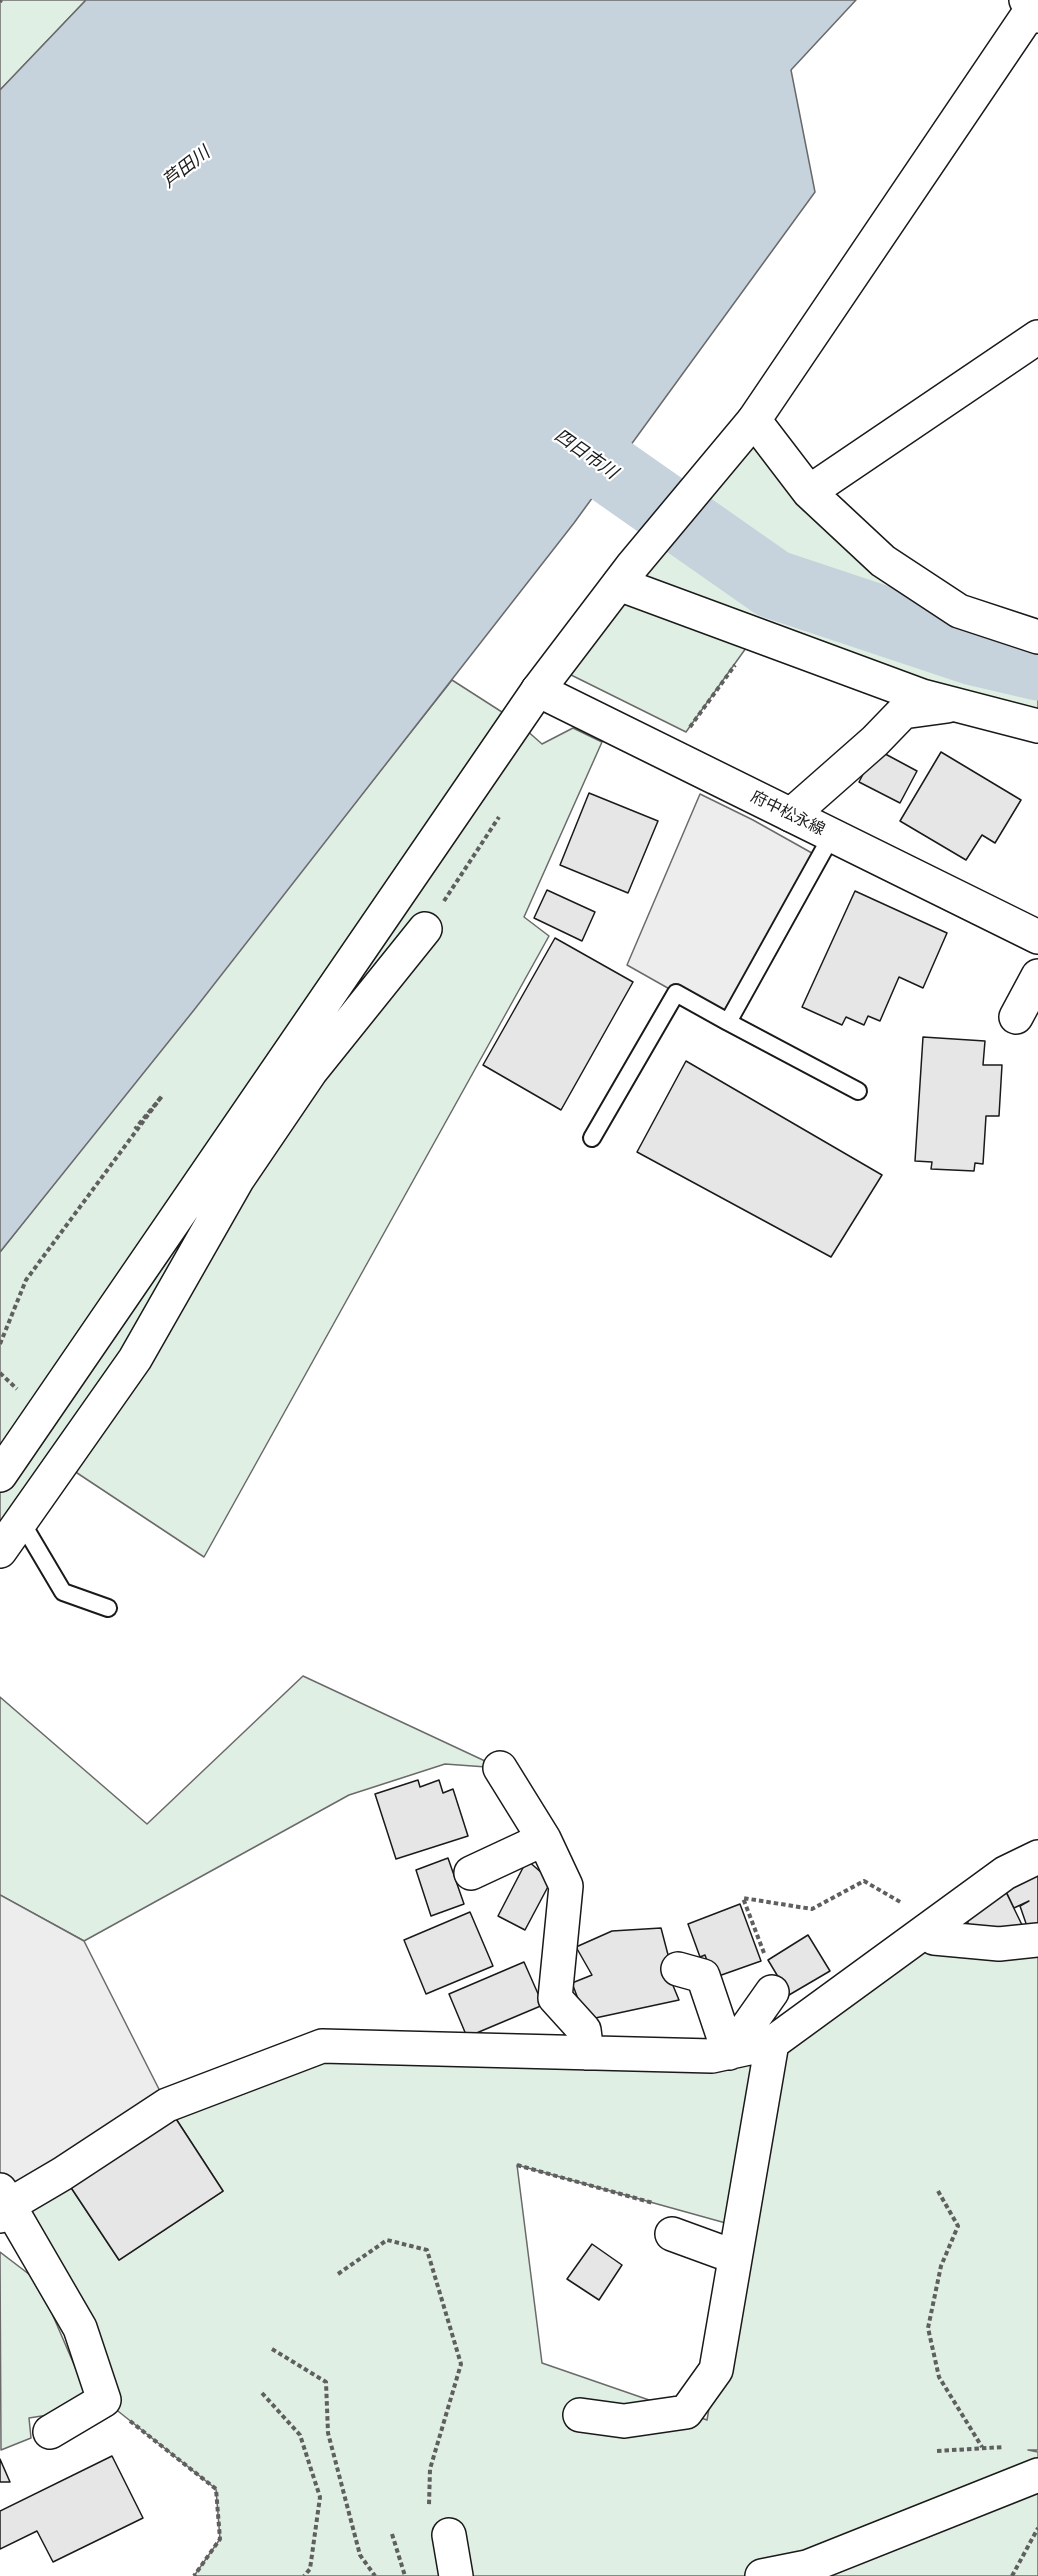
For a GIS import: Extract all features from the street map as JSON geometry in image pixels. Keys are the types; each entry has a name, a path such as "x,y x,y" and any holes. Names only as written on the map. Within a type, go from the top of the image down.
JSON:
{"street":[{"path":"0,1551 135,1359 226,1172 538,690 626,574 754,420 1033,6"},
{"path":"809,492 1038,337"},
{"path":"754,420 809,492 883,561 959,611 1038,637"},
{"path":"626,574 756,634 922,696 1038,726"},
{"name":"府中松永線","path":"538,690 1038,937"},
{"path":"791,815 875,741 903,712 957,705"},
{"path":"0,1475 226,1172 425,929"},
{"path":"1016,1017 1038,976"},
{"path":"500,1768 544,1839 566,1886 555,1998 584,2030 587,2053"},
{"path":"471,1873 544,1839"},
{"path":"50,2432 104,2400 81,2328 4,2203 62,2174 167,2105 322,2046 712,2056 772,2043 1005,1873 1038,1857"},
{"path":"931,1927 934,1938 999,1944 1038,1940"},
{"path":"678,1969 703,1976 729,2053"},
{"path":"729,2053 772,1992"},
{"path":"580,2415 624,2421 686,2412 716,2370 772,2043"},
{"path":"667,2220 735,2257"},
{"path":"762,2576 807,2567 1038,2475"},
{"path":"439,2525 456,2576"}],"lane":[{"path":"728,1022 832,835"},
{"path":"592,1138 676,993 858,1091"},
{"path":"21,1521 63,1592 108,1608"}],"path":[{"path":"686,732 756,634"},
{"path":"0,1344 26,1281 162,1096 135,1129"},
{"path":"764,1953 743,1899 812,1909 864,1881 931,1927"},
{"path":"517,2164 667,2220"},
{"path":"937,2451 982,2447 939,2377 928,2328 941,2266 958,2226 938,2191"},
{"path":"338,2274 387,2240 427,2250 461,2364 430,2469 439,2525"},
{"path":"272,2349 326,2382 328,2433 360,2555 375,2576"},
{"path":"262,2393 300,2435 320,2497 310,2568 304,2576"},
{"path":"104,2400 216,2489 220,2539 194,2576"},
{"path":"1012,2576 1038,2528"},
{"path":"392,2534 405,2576"}],"green space":[{"path":"0,0 86,0 0,90"},
{"path":"754,420 883,561 1038,637 1038,726 756,634 686,732 555,667"},
{"path":"452,680 516,721 542,744 573,728 602,742 524,917 549,936 204,1557 62,1463 0,1551 0,1252"},
{"path":"303,1676 500,1768 445,1764 349,1795 84,1941 0,1895 0,1697 147,1824"},
{"path":"1038,1939 1038,2450 1028,2450 1038,2452 1038,2576 194,2576 220,2539 216,2489 104,2400 11,2205 62,2174 119,2260 223,2191 167,2105 322,2046 772,2042 904,1946","holes":["517,2165 740,2227 707,2420 542,2363"]},
{"path":"0,2252 38,2281 88,2397 48,2415 29,2418 31,2438 1,2450"}],"shaded area":[{"path":"700,794 753,820 819,857 728,1022 627,965"},
{"path":"0,1895 84,1941 167,2105 62,2174 0,2190"}],"water":[{"name":"芦田川","path":"86,0 856,0 791,70 815,192 574,523 194,1010 0,1252 0,90"}],"building":[{"path":"876,749 917,771 900,803 859,782"},
{"path":"941,752 1021,800 995,843 982,835 966,860 900,821"},
{"path":"589,793 658,821 628,893 560,865"},
{"path":"547,890 595,912 582,941 534,918"},
{"path":"855,891 947,933 923,988 899,977 880,1021 868,1016 864,1025 846,1017 842,1025 802,1007"},
{"path":"555,938 633,982 561,1110 483,1065"},
{"path":"923,1037 985,1041 983,1065 1002,1065 999,1116 986,1116 983,1164 975,1163 974,1171 931,1169 932,1162 915,1161"},
{"path":"686,1061 882,1175 831,1257 637,1152"},
{"path":"418,1780 420,1787 439,1780 443,1793 453,1789 468,1836 396,1859 375,1794"},
{"path":"448,1858 464,1904 431,1916 416,1870"},
{"path":"527,1860 551,1881 525,1930 498,1916"},
{"path":"1038,1865 1038,1932 1030,1935 1020,1906 1029,1901 1014,1908 1001,1881"},
{"path":"1005,1890 1024,1929 970,1935 966,1911"},
{"path":"740,1904 761,1961 713,1978 705,1955 700,1957 688,1924"},
{"path":"470,1912 493,1966 426,1994 404,1940"},
{"path":"661,1928 672,1970 667,1971 679,2000 586,2020 572,1983 592,1975 576,1947 612,1931"},
{"path":"808,1935 830,1971 789,1995 768,1960"},
{"path":"524,1962 543,2005 467,2037 449,1994"},
{"path":"167,2105 223,2191 119,2260 62,2174"},
{"path":"592,2244 622,2265 599,2300 567,2279"},
{"path":"112,2456 143,2518 53,2562 37,2531 0,2549 0,2511"},
{"path":"0,2459 10,2482 0,2482"}],"waterway":[{"name":"四日市川","path":"533,416 773,584 974,651 1038,666"}]}
